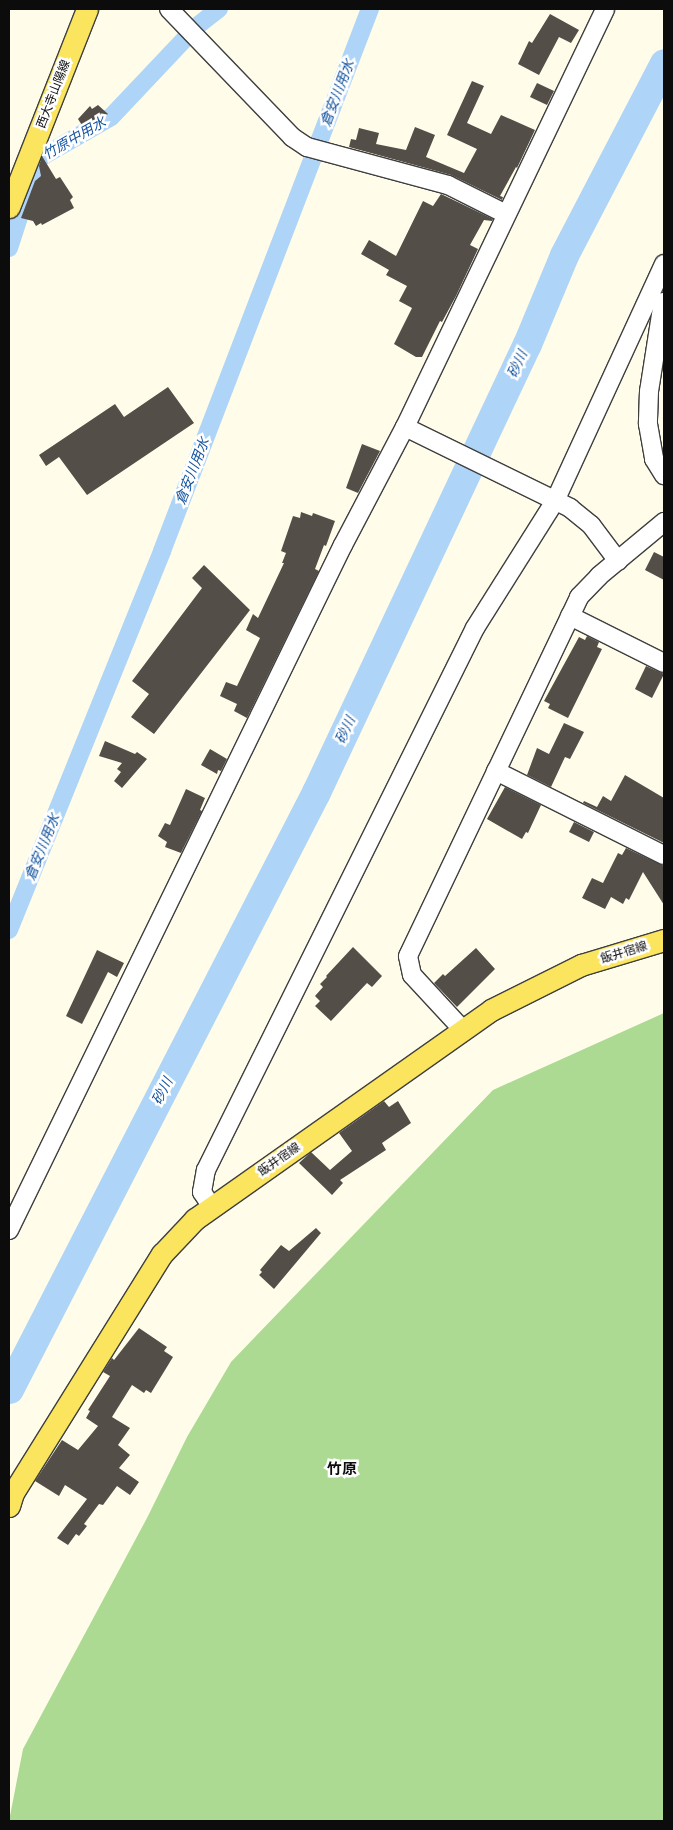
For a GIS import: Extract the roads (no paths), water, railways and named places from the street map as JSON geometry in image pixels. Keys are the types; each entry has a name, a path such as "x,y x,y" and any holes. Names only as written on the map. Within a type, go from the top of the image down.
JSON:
{"main road":[{"name":"西大寺山陽線","path":"9,207 87,9"},
{"name":"飯井宿線","path":"9,1506 13,1493 162,1254 195,1220 491,1010 581,965 664,940"}],"street":[{"path":"169,9 292,137 307,147 448,185 506,214"},
{"path":"9,1230 343,545 405,427 605,9"},
{"path":"212,1208 202,1192 206,1170 475,628 552,499 664,264"},
{"path":"663,302 649,391 648,424 654,459 664,475"},
{"path":"405,427 570,508 591,525 618,560"},
{"path":"463,1030 412,975 408,956 579,597 618,560 664,522"},
{"path":"570,616 664,663"},
{"path":"496,771 664,855"}],"waterway":[{"name":"竹原中用水","path":"9,248 38,159 111,117 197,26 219,9"},
{"name":"倉安川用水","path":"9,930 162,551 370,9"},
{"name":"砂川","path":"9,1389 316,792 527,344 564,255 664,63"}],"district":[{"name":"竹原","path":"342,1469"}]}
